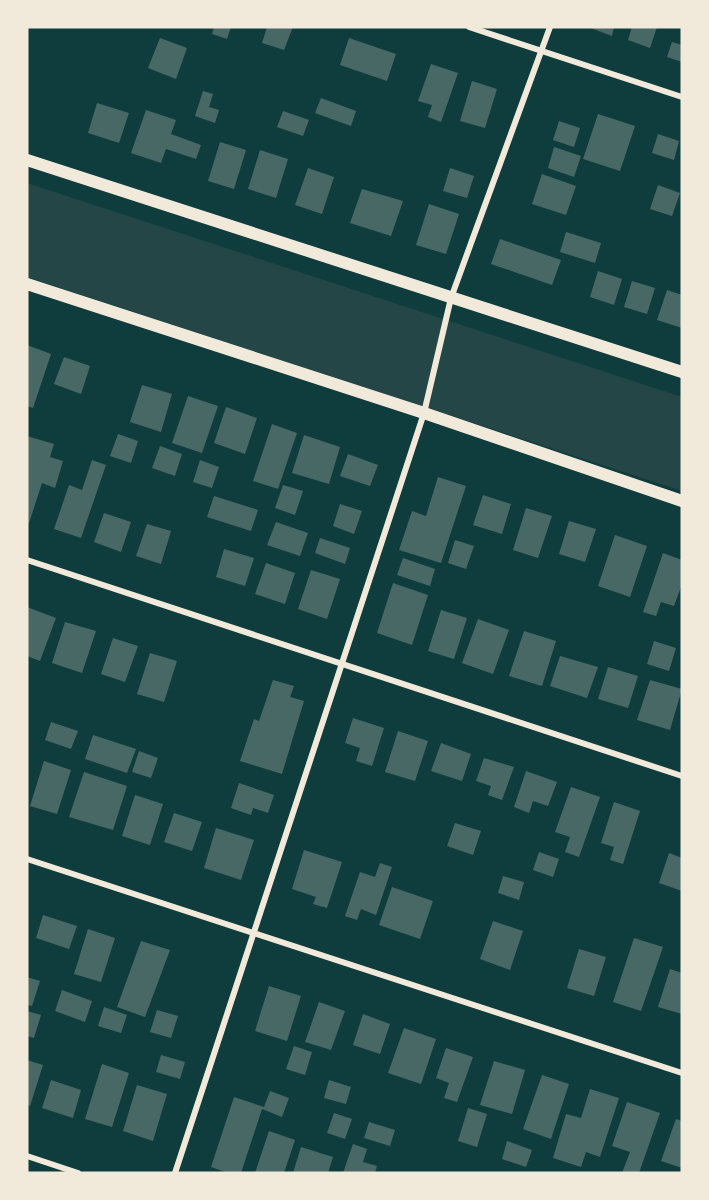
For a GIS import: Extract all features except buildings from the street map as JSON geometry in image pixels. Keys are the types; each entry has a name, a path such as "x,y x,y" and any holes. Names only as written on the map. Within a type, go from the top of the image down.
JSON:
{"main road":[{"path":"27,160 682,372"},
{"path":"27,284 424,413 682,501"}],"street":[{"path":"469,27 682,97"},
{"path":"175,1173 340,663 424,413 451,298 550,27"},
{"path":"27,560 682,776"},
{"path":"27,859 682,1073"},
{"path":"27,1156 78,1173"}],"shaded area":[{"path":"27,183 682,397 682,491 27,277"}]}
